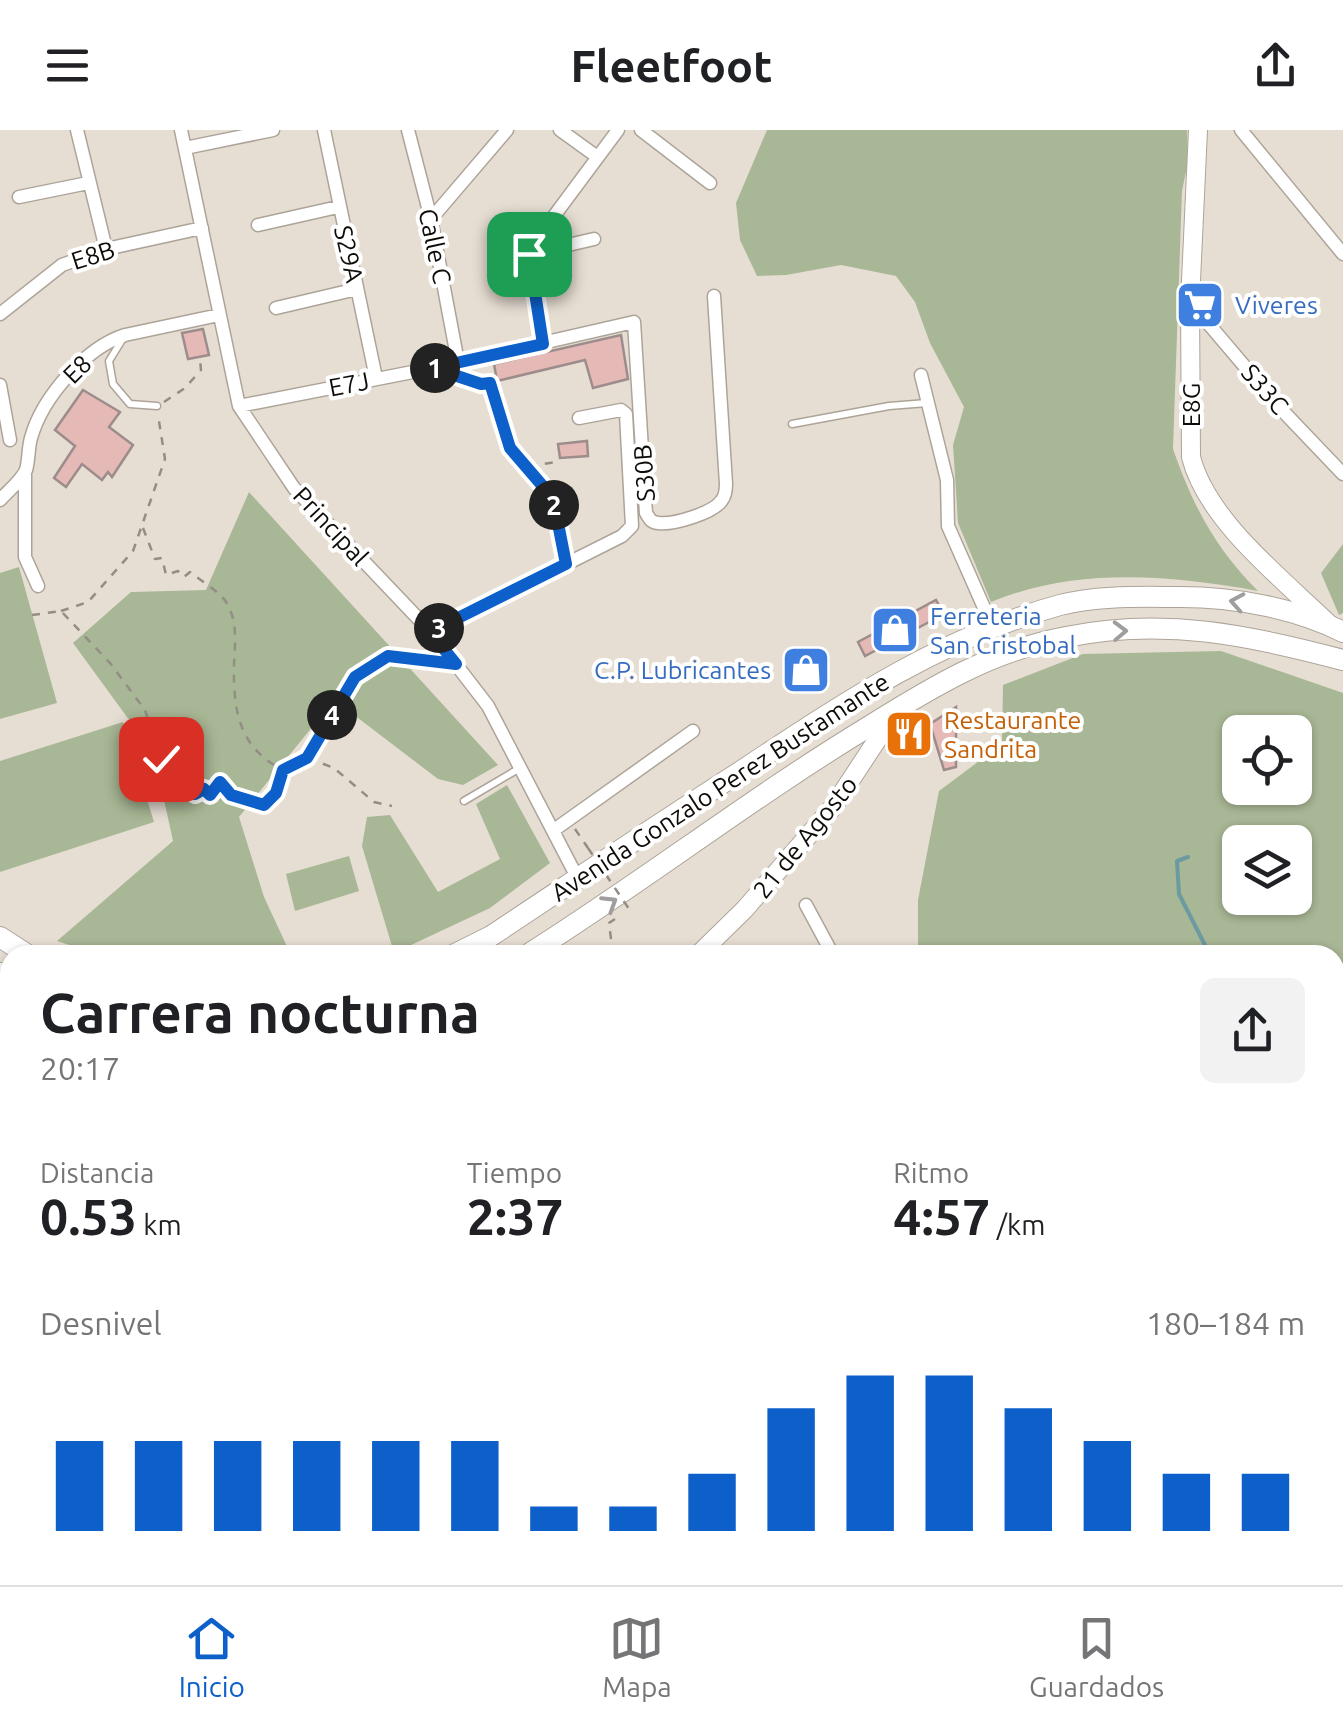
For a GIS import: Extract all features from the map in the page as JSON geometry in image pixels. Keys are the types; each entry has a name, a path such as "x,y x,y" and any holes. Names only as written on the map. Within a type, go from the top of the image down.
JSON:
{"main road":[{"name":"Avenida Gonzalo Perez Bustamante","path":"473,945 867,688 993,628 1063,604 1118,597 1212,597 1274,608 1337,630"},
{"name":"Avenida Gonzalo Perez Bustamante","path":"544,945 898,708 972,666 1030,645 1108,631 1208,630 1343,660"}],"street":[{"path":"77,130 106,249"},
{"name":"Principal","path":"181,130 239,406 294,488 430,632 488,706 578,879"},
{"path":"185,148 273,130"},
{"name":"S29A","path":"324,130 376,378"},
{"name":"Calle C","path":"408,130 431,220 458,362"},
{"path":"431,220 507,130"},
{"path":"560,130 596,156"},
{"path":"543,344 530,250 618,130"},
{"path":"641,130 710,183"},
{"name":"E8G","path":"1198,130 1190,302 1191,457 1195,473 1225,522 1337,630"},
{"path":"1241,130 1343,254"},
{"path":"18,197 88,182"},
{"path":"258,225 338,207"},
{"name":"E8B","path":"0,314 52,270 106,249 202,228"},
{"path":"530,250 594,239"},
{"path":"276,308 357,289"},
{"name":"S30B","path":"634,322 646,513 658,523 696,516 713,509 724,498 726,484 714,296"},
{"name":"S33C","path":"1190,302 1280,408 1343,474"},
{"name":"E8","path":"38,586 25,557 25,472 32,435 56,390 82,360 112,339 219,315"},
{"name":"E7J","path":"239,406 433,368 634,322"},
{"path":"921,375 946,480 945,516 993,628"},
{"path":"0,385 5,441 32,435"},
{"path":"430,632 622,536 632,526 626,414 621,410 580,418"},
{"path":"0,500 25,472"},
{"name":"21 de Agosto","path":"708,945 745,910 833,807 898,708"},
{"path":"554,830 693,732"},
{"path":"806,905 828,945"}],"lane":[{"path":"125,334 109,361 113,384 130,404 156,406"},
{"path":"792,424 888,406 928,403"},
{"path":"464,801 521,767"}],"path":[{"path":"32,615 88,602 133,551 166,459 156,406 185,388 201,370 200,360"},
{"path":"433,368 481,384 490,383 510,448 553,498 566,564"},
{"path":"526,467 557,462"},
{"path":"144,528 155,559 162,558 166,575 178,571 184,578 190,572 226,600 236,629 234,674 240,730 262,760 283,770"},
{"path":"61,610 110,663 145,710 161,759"},
{"path":"139,775 168,752 195,794 204,789 210,795 220,782 231,795 264,805 276,793 283,770 307,758 355,677 388,656 456,664"},
{"path":"307,758 334,768 374,802 392,806"},
{"path":"568,820 629,909 608,923 612,945"}],"green space":[{"path":"767,130 1187,130 1173,449 1207,525 1229,559 1258,591 1191,581 1123,577 1056,583 991,602 958,523 953,445 964,407 930,343 915,302 896,276 841,265 757,276 740,240 736,203"},
{"path":"249,492 498,765 463,785 438,779 358,718 322,715 239,817 264,897 286,945 69,945 57,941 173,841 154,754 73,643 131,592 206,590"},
{"path":"1343,544 1343,613 1339,615 1321,573"},
{"path":"19,567 57,703 0,719 0,573"},
{"path":"1221,651 1343,693 1343,945 918,945 918,900 939,791 1002,744 1003,685 1083,654"},
{"path":"123,722 154,822 0,872 0,761"},
{"path":"507,785 550,863 490,908 411,945 392,945 362,846 367,817 390,815 438,892 500,859 476,804"},
{"path":"349,856 359,891 295,911 286,874"}],"building":[{"path":"203,329 209,355 188,359 182,333"},
{"path":"621,335 628,379 593,388 585,360 497,381 494,364"},
{"path":"83,390 120,412 109,427 133,445 112,477 108,472 102,480 82,464 66,487 54,478 75,446 55,430"},
{"path":"587,441 588,456 560,458 558,444"},
{"path":"936,600 944,614 865,656 858,642"},
{"name":"C.P. Lubricantes","path":"807,653 816,684 805,688 795,656"},
{"path":"956,707 956,767 944,770 930,724"},
{"path":"911,727 926,745 917,753 902,736"}],"waterway":[{"path":"1188,857 1177,861 1179,894 1205,945"}],"place":[{"name":"Viveres","path":"1200,305"},
{"name":"Ferreteria San Cristobal","path":"895,630"},
{"name":"C.P. Lubricantes","path":"806,670"},
{"name":"Restaurante Sandrita","path":"909,734"}],"route":[{"path":"161,759 168,752 195,794 204,789 210,795 220,782 231,795 264,805 276,793 283,770 307,758 355,677 388,656 456,664 430,632 566,564 553,498 510,448 490,383 481,384 433,368 543,344 529,254"}]}
